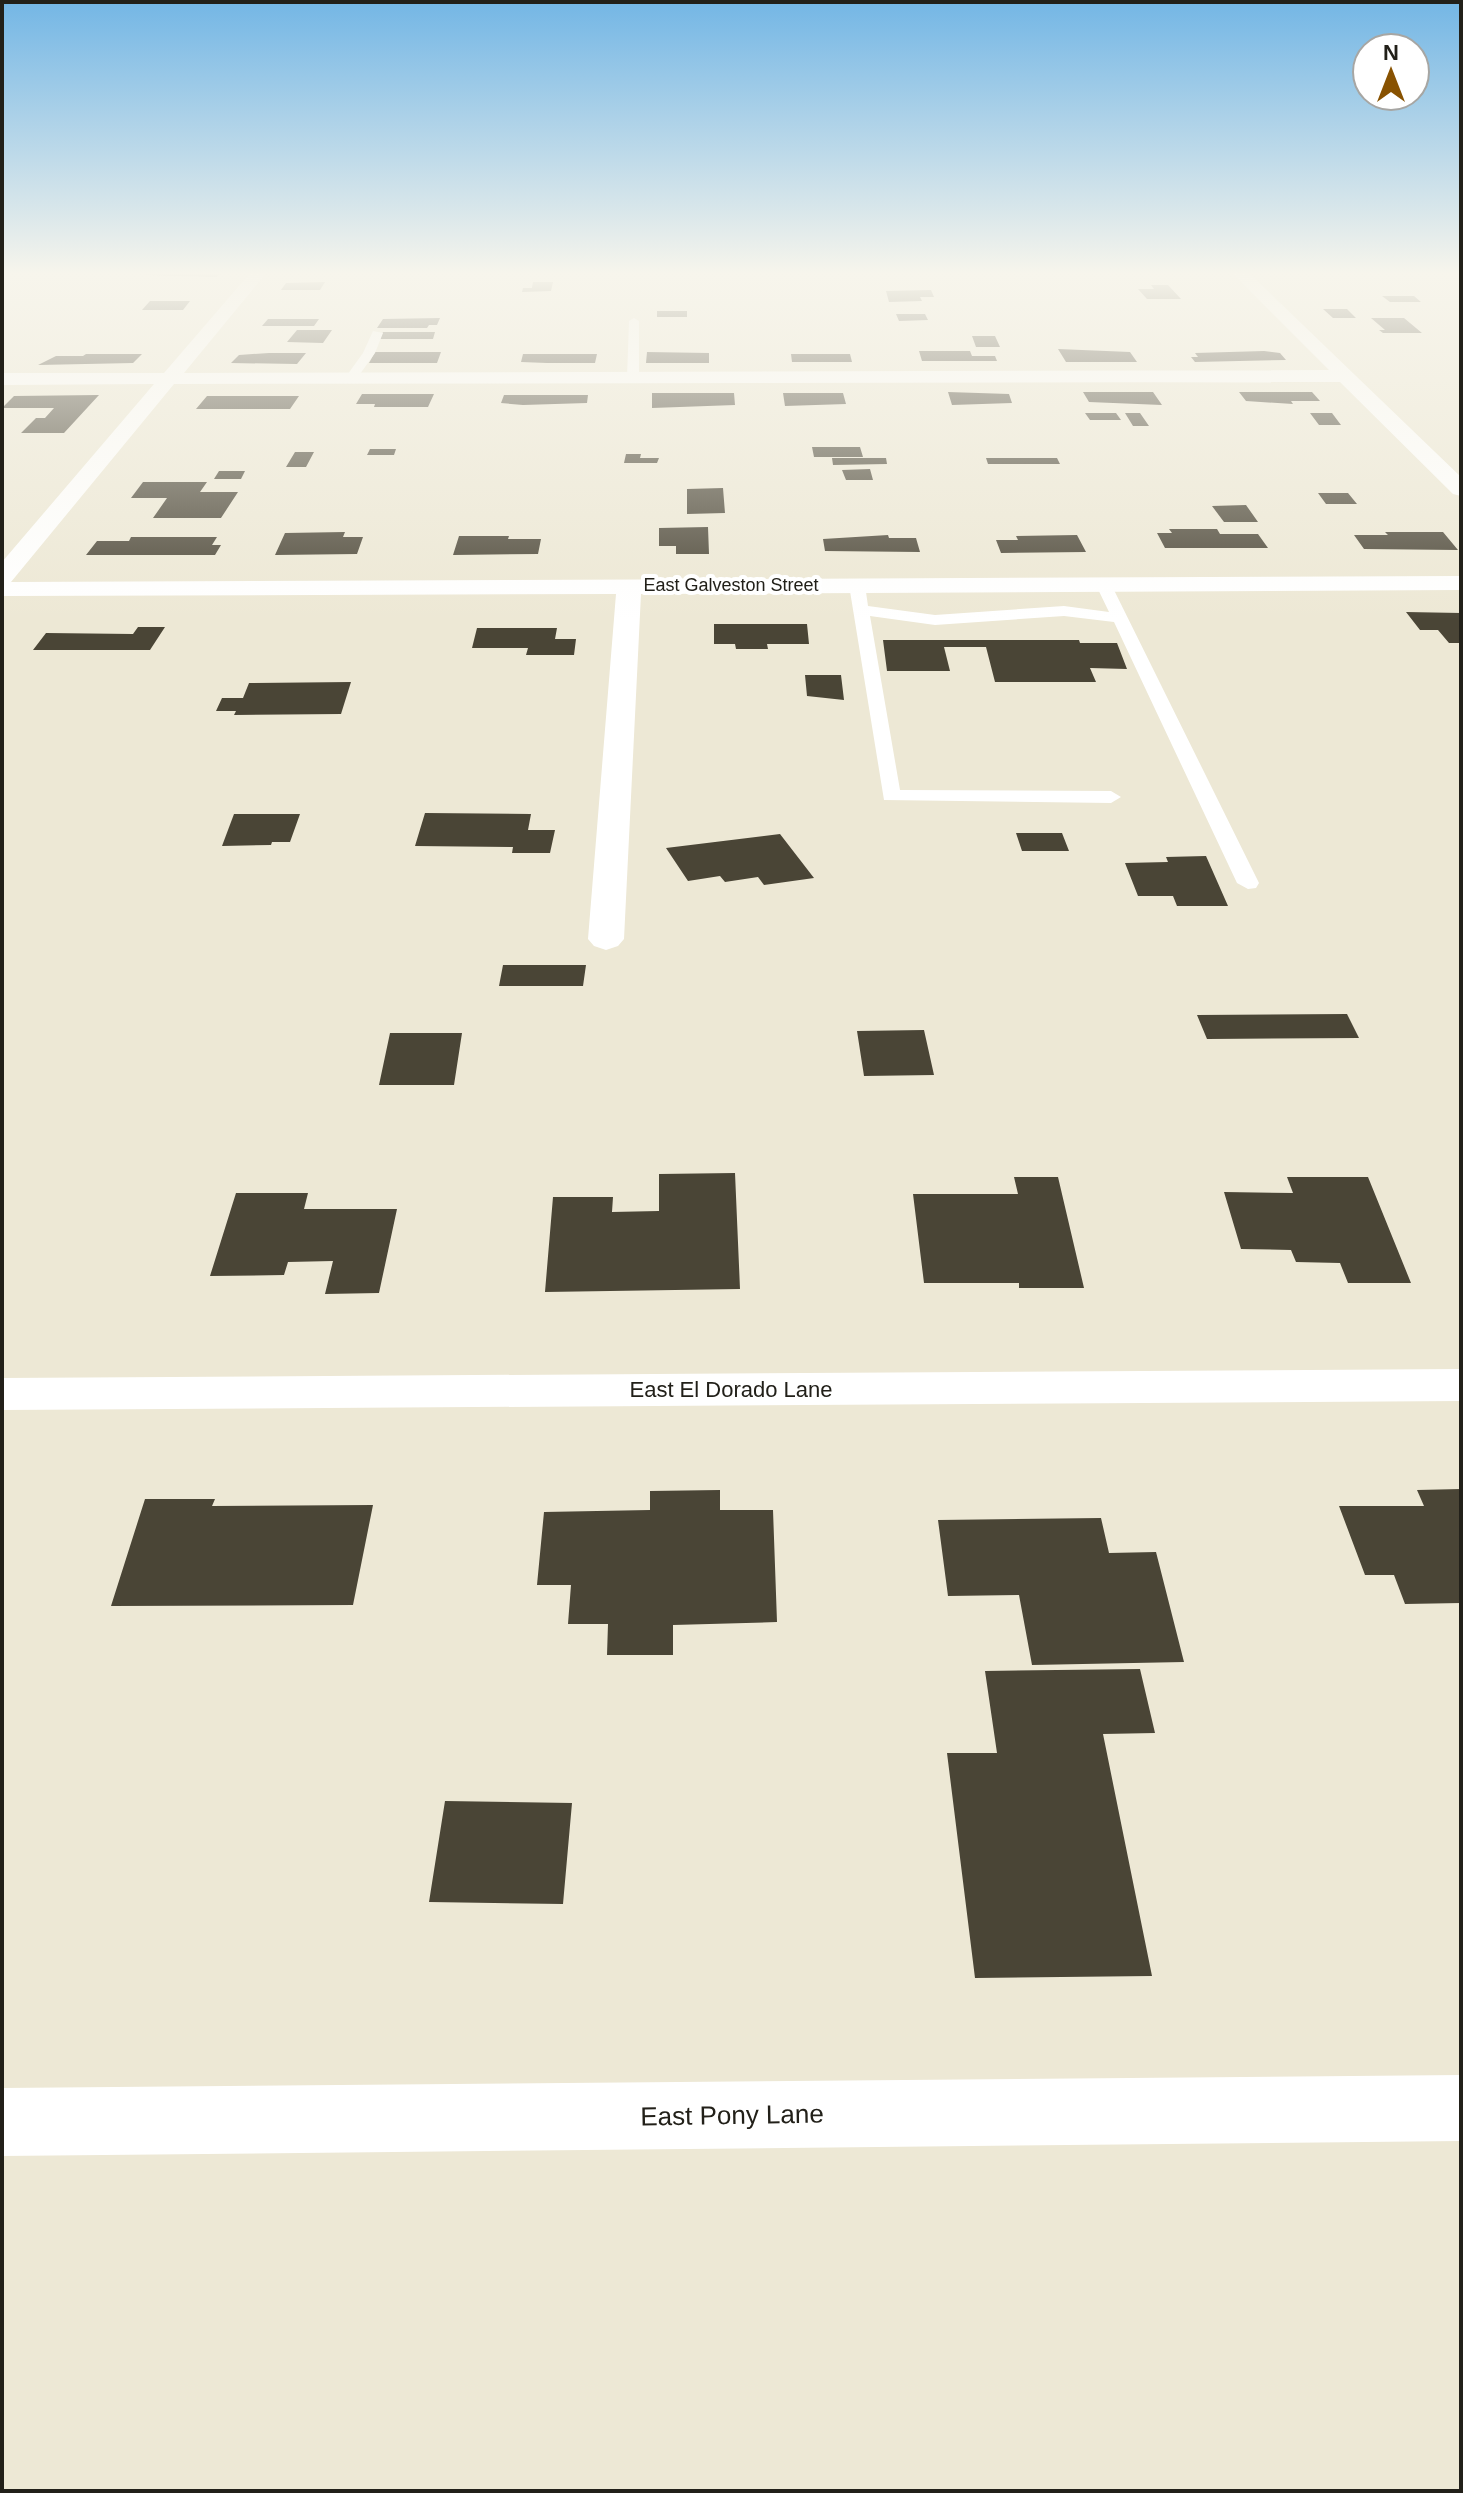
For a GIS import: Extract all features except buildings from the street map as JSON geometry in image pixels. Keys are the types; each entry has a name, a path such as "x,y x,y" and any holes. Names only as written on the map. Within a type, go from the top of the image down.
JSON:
{"street":[{"path":"2,577 164,388"},
{"path":"1357,388 1461,489"},
{"name":"East Galveston Street","path":"2,589 629,586 860,597 1104,585 1461,583"},
{"path":"606,939 629,586"},
{"name":"East El Dorado Lane","path":"2,1394 1461,1385"},
{"name":"East Pony Lane","path":"2,2122 1461,2108"}],"lane":[{"path":"1104,585 1248,883"},
{"path":"860,597 893,616 935,620 1023,611 1064,611 1120,618"},
{"path":"860,597 891,796 1111,797"}]}
